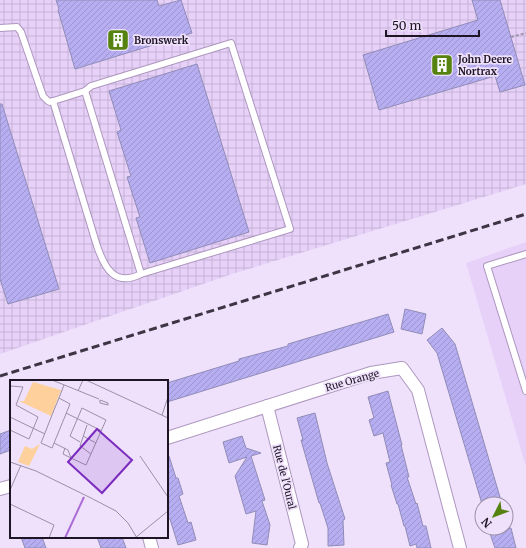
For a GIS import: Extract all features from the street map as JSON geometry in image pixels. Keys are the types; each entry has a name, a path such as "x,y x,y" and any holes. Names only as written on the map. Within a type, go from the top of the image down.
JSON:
{"street":[{"name":"Rue Orange","path":"168,438 372,373 402,368 418,390 460,548"},
{"name":"Rue de l'Oural","path":"267,406 302,544 300,548"},
{"path":"0,489 10,486"},
{"path":"149,538 152,548"}],"lane":[{"path":"0,28 17,27 19,29 43,96 48,101 85,91 91,86 231,43 290,228 130,278 120,278 116,276 105,266 97,246 52,101"},
{"path":"85,91 141,274"},
{"path":"526,254 487,266 526,391"}],"path":[{"path":"511,38 526,32"}],"shaded area":[{"path":"0,0 526,0 526,184 232,274 0,354"},
{"path":"526,242 526,467 466,263"}],"building":[{"name":"Bronswerk","path":"56,0 157,0 159,6 181,0 192,33 75,69"},
{"name":"John Deere Nortrax","path":"472,0 500,0 525,85 500,92 495,76 379,110 363,55 478,20"},
{"path":"197,64 249,232 150,263 136,218 140,217 127,177 131,176 117,132 121,130 109,91"},
{"path":"0,104 2,104 59,289 8,304 0,279"},
{"path":"405,309 426,314 422,334 401,329"},
{"path":"388,314 394,332 168,402 168,383 239,361 239,359 288,346 288,344"},
{"path":"442,328 455,344 500,496 480,496 437,353 427,340"},
{"path":"388,391 402,445 409,477 407,477 416,504 417,503 423,526 426,526 431,548 417,548 416,544 410,546 391,485 386,463 390,462 383,433 374,436 369,420 374,418 368,397"},
{"path":"315,413 327,463 345,519 343,520 344,545 328,546 328,528 319,503 301,440 303,440 297,418"},
{"path":"10,430 10,450 0,454 0,434"},
{"path":"242,436 246,448 261,453 251,456 265,500 262,501 270,525 267,545 252,543 256,511 246,514 235,476 247,457 229,463 223,442"},
{"path":"168,456 176,478 178,478 183,494 179,496 188,523 191,522 196,540 178,545 169,519"},
{"path":"491,536 513,536 516,548 495,548"},
{"path":"21,538 42,538 46,548 25,548"},
{"path":"97,538 122,538 126,548 101,548"}],"railway":[{"path":"0,376 526,214"}],"place":[{"name":"Bronswerk","path":"118,40"},
{"name":"John Deere Nortrax","path":"442,65"}]}
